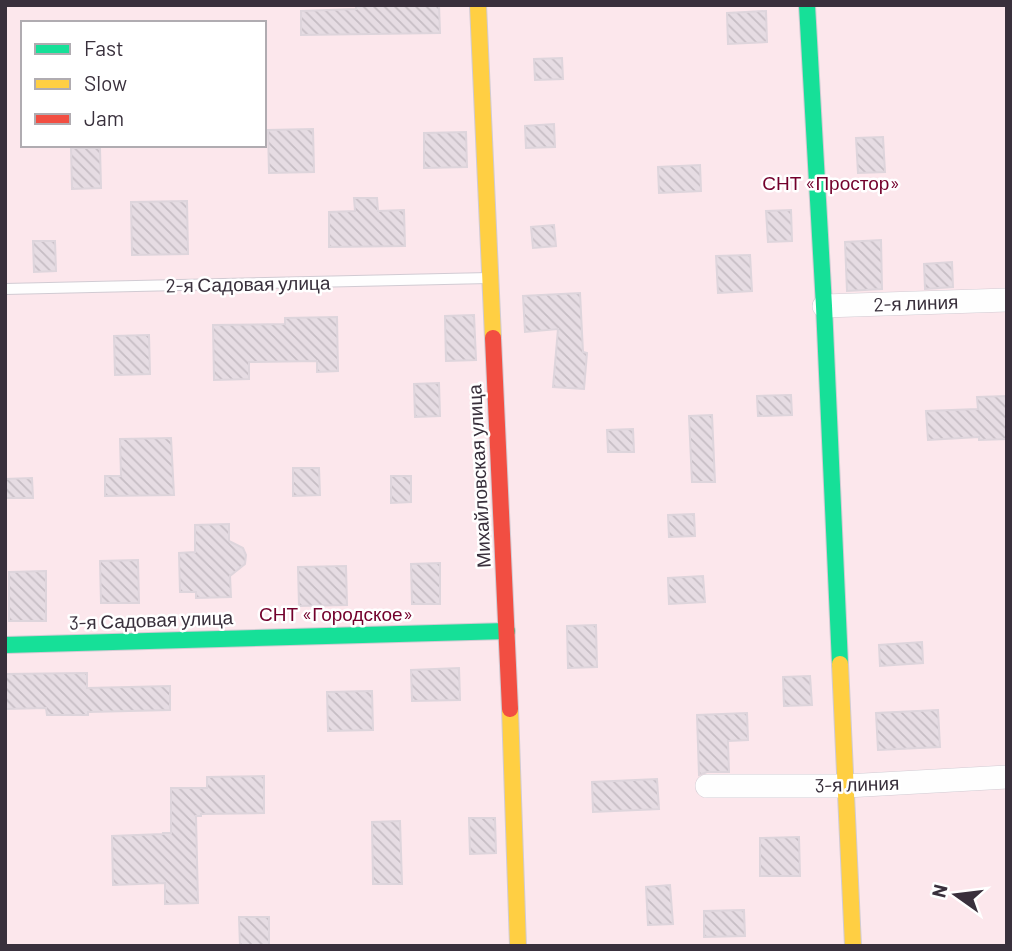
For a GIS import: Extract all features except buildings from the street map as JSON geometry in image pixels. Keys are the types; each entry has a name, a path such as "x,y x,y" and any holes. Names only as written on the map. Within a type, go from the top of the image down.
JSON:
{"street":[{"name":"Михайловская улица","path":"478,5 507,631 518,946"},
{"path":"807,5 824,306 853,946"},
{"name":"2-я линия","path":"824,306 1007,300"},
{"name":"3-я Садовая улица","path":"5,645 507,631"},
{"name":"3-я линия","path":"707,786 846,786 1007,777"}],"lane":[{"name":"2-я Садовая улица","path":"5,289 490,278"}],"green space":[{"name":"СНТ «Городское»","path":"5,5 1007,5 1007,946 5,946"}],"traffic: fast":[{"path":"807,5 840,664"},
{"path":"5,645 507,631"}],"traffic: slow":[{"path":"478,5 493,338"},
{"path":"840,664 853,946"},
{"path":"510,709 518,946"}],"traffic: jam":[{"path":"493,338 510,709"}],"park label":[{"name":"СНТ «Простор»","path":"831,183"}]}
